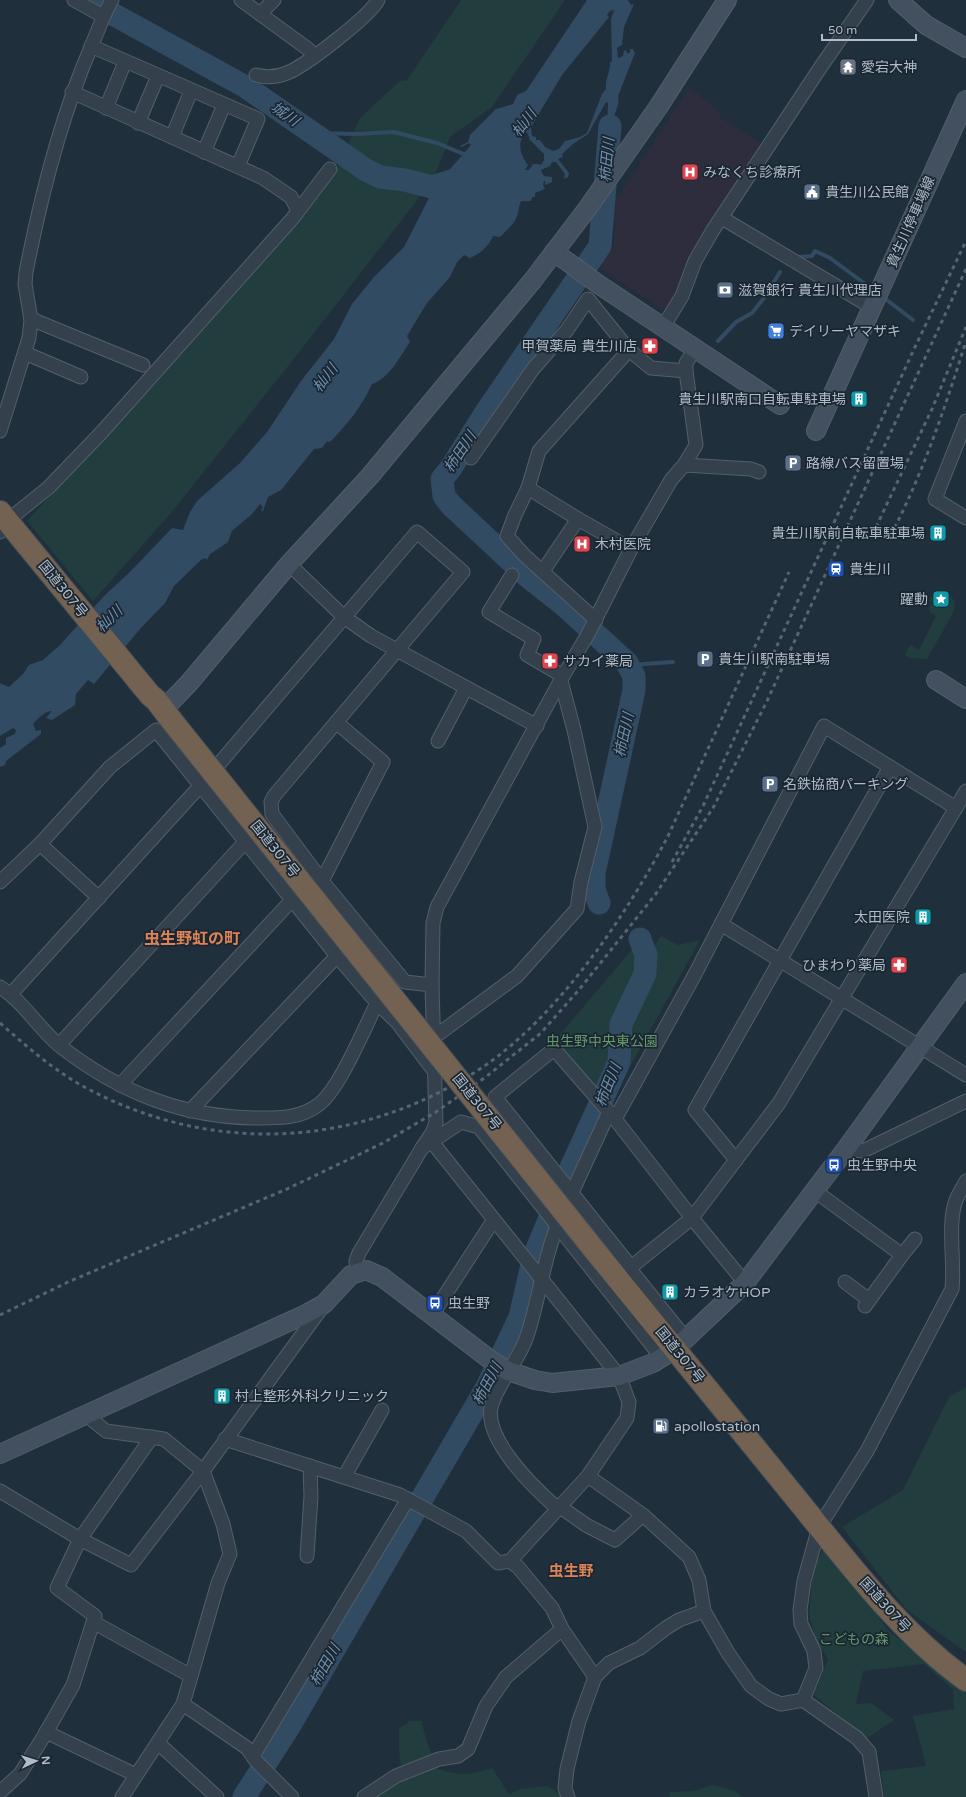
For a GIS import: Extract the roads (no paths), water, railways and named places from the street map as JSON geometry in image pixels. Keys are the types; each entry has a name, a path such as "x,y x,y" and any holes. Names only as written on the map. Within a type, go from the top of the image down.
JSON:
{"highway":[{"name":"国道307号","path":"6,524 162,708 604,1262 819,1527 906,1629 942,1663 966,1680"}],"street":[{"path":"0,430 29,338 31,319 25,284 26,272 56,141 72,92 107,9 74,0"},
{"path":"241,0 308,49 314,56"},
{"path":"260,14 274,0"},
{"path":"256,75 275,76 286,74 314,56 371,11 378,0"},
{"path":"162,708 189,682 289,564 370,476 554,252 587,209 659,106 727,0"},
{"path":"663,327 682,296 695,261 803,94 867,0"},
{"path":"898,0 926,25 966,48"},
{"path":"91,46 258,119 238,166"},
{"path":"106,108 125,62"},
{"path":"138,123 158,76"},
{"path":"172,137 191,91"},
{"path":"72,92 138,123 238,166 276,185 291,197 298,211"},
{"name":"貴生川停車場線","path":"816,431 966,100"},
{"path":"204,152 224,105"},
{"path":"6,524 48,488 101,433 241,278 298,211 330,169"},
{"path":"722,218 873,308"},
{"path":"554,252 598,284 780,404"},
{"path":"471,458 532,369 567,330 588,299 629,350 651,368 686,371"},
{"path":"31,319 143,365"},
{"path":"358,1272 356,1261 359,1253 427,1145 436,1122 432,985 433,923 437,907 592,627 631,549 671,480 684,465 696,445 686,371 686,363 695,349"},
{"path":"592,627 543,571 524,555 507,536 528,488 539,450 629,350"},
{"path":"25,353 81,377"},
{"path":"966,421 935,499 966,518"},
{"path":"684,465 751,469 759,472"},
{"path":"528,488 631,549"},
{"path":"543,571 578,519"},
{"path":"405,982 322,881 272,814 271,802 274,796 463,572 417,532 201,785 98,898 6,990 59,1045 92,1069 120,1085 150,1099 190,1111 238,1118 274,1118 291,1117 310,1110 319,1105 328,1096 337,1082 377,1003 405,982 432,985"},
{"path":"289,564 344,617 371,636 537,726"},
{"path":"433,1038 517,976 577,909 580,882 595,827 562,679 527,655 534,639 489,612 512,575"},
{"path":"936,680 966,699"},
{"path":"438,741 466,688"},
{"path":"322,881 383,762 336,722"},
{"path":"642,1515 615,1540 586,1525 558,1507 529,1483 505,1452 494,1428 490,1411 502,1367 526,1338 540,1278 556,1224 611,1114 721,924 824,726 956,808"},
{"path":"0,882 40,844 110,767 156,730 337,956 377,1003 396,1022 434,1071"},
{"path":"736,1160 695,1110 890,767"},
{"path":"631,1267 692,1218 779,1103 843,999 966,791"},
{"path":"59,1045 245,842"},
{"path":"40,844 98,898"},
{"path":"120,1085 292,900"},
{"path":"721,924 966,1075"},
{"path":"190,1111 337,956"},
{"path":"0,1491 80,1539 131,1565 304,1335 324,1304 345,1280 358,1272 366,1270 382,1277 502,1367 535,1380 552,1382 619,1376 674,1349 745,1283 846,1149 966,983"},
{"path":"674,1349 631,1267 495,1097 554,1049 611,1114 745,1283"},
{"path":"846,1149 863,1151 966,1101"},
{"path":"427,1145 461,1122 479,1127 556,1224 674,1349"},
{"path":"226,1439 400,1495 466,1531 498,1563 510,1561 588,1476 627,1418 629,1402 619,1376 526,1259 427,1145"},
{"path":"803,1700 816,1668 814,1652 801,1624 800,1610 804,1581 819,1527 867,1451 952,1289 953,1215 956,1201 966,1181"},
{"path":"815,1190 902,1255"},
{"path":"432,1315 493,1221"},
{"path":"845,1282 867,1303 915,1239"},
{"path":"0,1454 324,1304"},
{"path":"344,1477 382,1410"},
{"path":"86,1415 106,1431 164,1439 203,1471 223,1524 230,1554 218,1584 183,1704 122,1797"},
{"path":"0,1792 20,1774 73,1685 95,1616 57,1588 80,1539 152,1437"},
{"path":"307,1556 311,1496 310,1466"},
{"path":"588,1476 642,1515 688,1557 699,1580 704,1611 728,1653 751,1686 769,1699 780,1704 803,1700 856,1738 869,1752 876,1797"},
{"path":"254,1758 408,1499"},
{"path":"510,1561 518,1568 552,1608 562,1629 595,1677"},
{"path":"568,1797 565,1788 567,1769 579,1720 595,1677 609,1663 640,1648 679,1620 704,1611"},
{"path":"93,1622 191,1676"},
{"path":"364,1797 396,1776 439,1759 458,1756 468,1749 486,1706 506,1677 562,1629"},
{"path":"183,1704 247,1748 254,1758 292,1797"},
{"path":"46,1732 136,1775"},
{"path":"158,1743 217,1797"}],"water":[{"name":"杣川","path":"587,0 628,0 631,5 634,4 624,27 622,45 617,48 618,58 623,56 624,51 626,50 627,53 630,53 630,49 633,49 635,53 618,96 618,104 613,122 613,144 606,159 608,103 606,102 588,134 573,144 562,154 563,157 558,159 569,173 568,177 564,179 565,174 556,162 552,162 550,166 541,170 544,176 552,177 552,182 545,185 544,181 543,185 545,189 535,193 535,197 532,197 531,201 521,201 517,217 511,226 500,237 493,236 481,252 470,258 464,255 457,262 450,277 427,303 407,336 410,342 398,360 384,377 372,384 359,408 336,436 330,442 327,441 322,448 314,449 281,490 268,497 263,511 261,511 263,507 260,504 252,514 232,531 228,542 210,554 207,560 205,558 201,560 174,586 165,603 140,629 94,684 88,680 76,694 75,705 52,720 46,718 52,711 41,716 33,724 36,731 41,730 41,734 6,761 5,765 0,767 0,748 6,744 6,738 15,734 16,730 13,728 0,736 0,683 9,687 23,674 29,665 43,660 60,645 104,596 130,572 172,528 183,530 190,512 197,501 240,463 267,432 301,381 334,339 352,304 374,277 404,247 430,196 445,175 471,145 469,143 462,147 460,146 468,142 470,135 496,109 513,104 517,95 526,91","holes":["614,10 611,19 612,61 610,63 606,89 602,94 587,133 580,137 565,141 559,149 553,151 545,147 540,140 536,140 536,137 532,136 531,127 562,75 609,17 607,15 610,11","527,132 530,140 544,154 544,160 541,165 533,164 529,170 525,170 528,165 520,148 521,140"]}],"waterway":[{"name":"城川","path":"87,0 246,87 366,170 380,177 405,180 432,187 467,176"},
{"name":"柿田川","path":"599,903 594,889 594,873 634,690 634,676 627,663 565,606 527,576 451,505 444,496 442,479 451,468 486,412 600,246 610,126"},
{"path":"312,133 358,134 394,132 437,143 466,155"},
{"path":"800,257 812,256 815,251 830,258 872,289"},
{"path":"595,255 602,261"},
{"path":"718,341 736,322 752,313 764,298 780,272"},
{"path":"883,297 913,320"},
{"path":"630,668 643,664 673,662"},
{"name":"柿田川","path":"244,1797 290,1725 487,1387 520,1317 534,1256 570,1170 619,1062 621,1024 645,974 646,955 640,939"}],"railway":[{"path":"672,862 703,806 915,347 966,241"},
{"path":"0,1315 68,1282 287,1189 383,1143 436,1112 487,1076 541,1033 578,991 655,895 713,808 767,701 966,269"},
{"path":"876,527 932,409 966,327"},
{"path":"891,535 903,512 933,440 966,341"},
{"path":"0,1023 38,1055 68,1077 79,1084 129,1108 180,1124 231,1132 283,1134 335,1128 386,1115 435,1094 483,1067 511,1045 538,1020 564,992 611,931 632,899 668,836 789,572"}],"place":[{"name":"愛宕大神","path":"848,67"},
{"name":"みなくち診療所","path":"690,172"},
{"name":"貴生川公民館","path":"812,192"},
{"name":"滋賀銀行 貴生川代理店","path":"725,290"},
{"name":"デイリーヤマザキ","path":"776,331"},
{"name":"甲賀薬局 貴生川店","path":"650,346"},
{"name":"貴生川駅南口自転車駐車場","path":"859,399"},
{"name":"路線バス留置場","path":"793,463"},
{"name":"貴生川駅前自転車駐車場","path":"938,533"},
{"name":"木村医院","path":"582,544"},
{"name":"貴生川","path":"836,569"},
{"name":"躍動","path":"941,599"},
{"name":"貴生川駅南駐車場","path":"705,659"},
{"name":"サカイ薬局","path":"550,661"},
{"name":"名鉄協商パーキング","path":"770,784"},
{"name":"太田医院","path":"923,917"},
{"name":"ひまわり薬局","path":"899,965"},
{"name":"虫生野中央","path":"834,1165"},
{"name":"カラオケHOP","path":"670,1292"},
{"name":"虫生野","path":"435,1303"},
{"name":"村上整形外科クリニック","path":"222,1396"},
{"name":"apollostation","path":"661,1426"}],"district":[{"name":"虫生野虹の町","path":"192,939"},
{"name":"虫生野","path":"571,1571"}],"park label":[{"name":"虫生野中央東公園","path":"602,1041"},
{"name":"こどもの森","path":"854,1639"}]}
